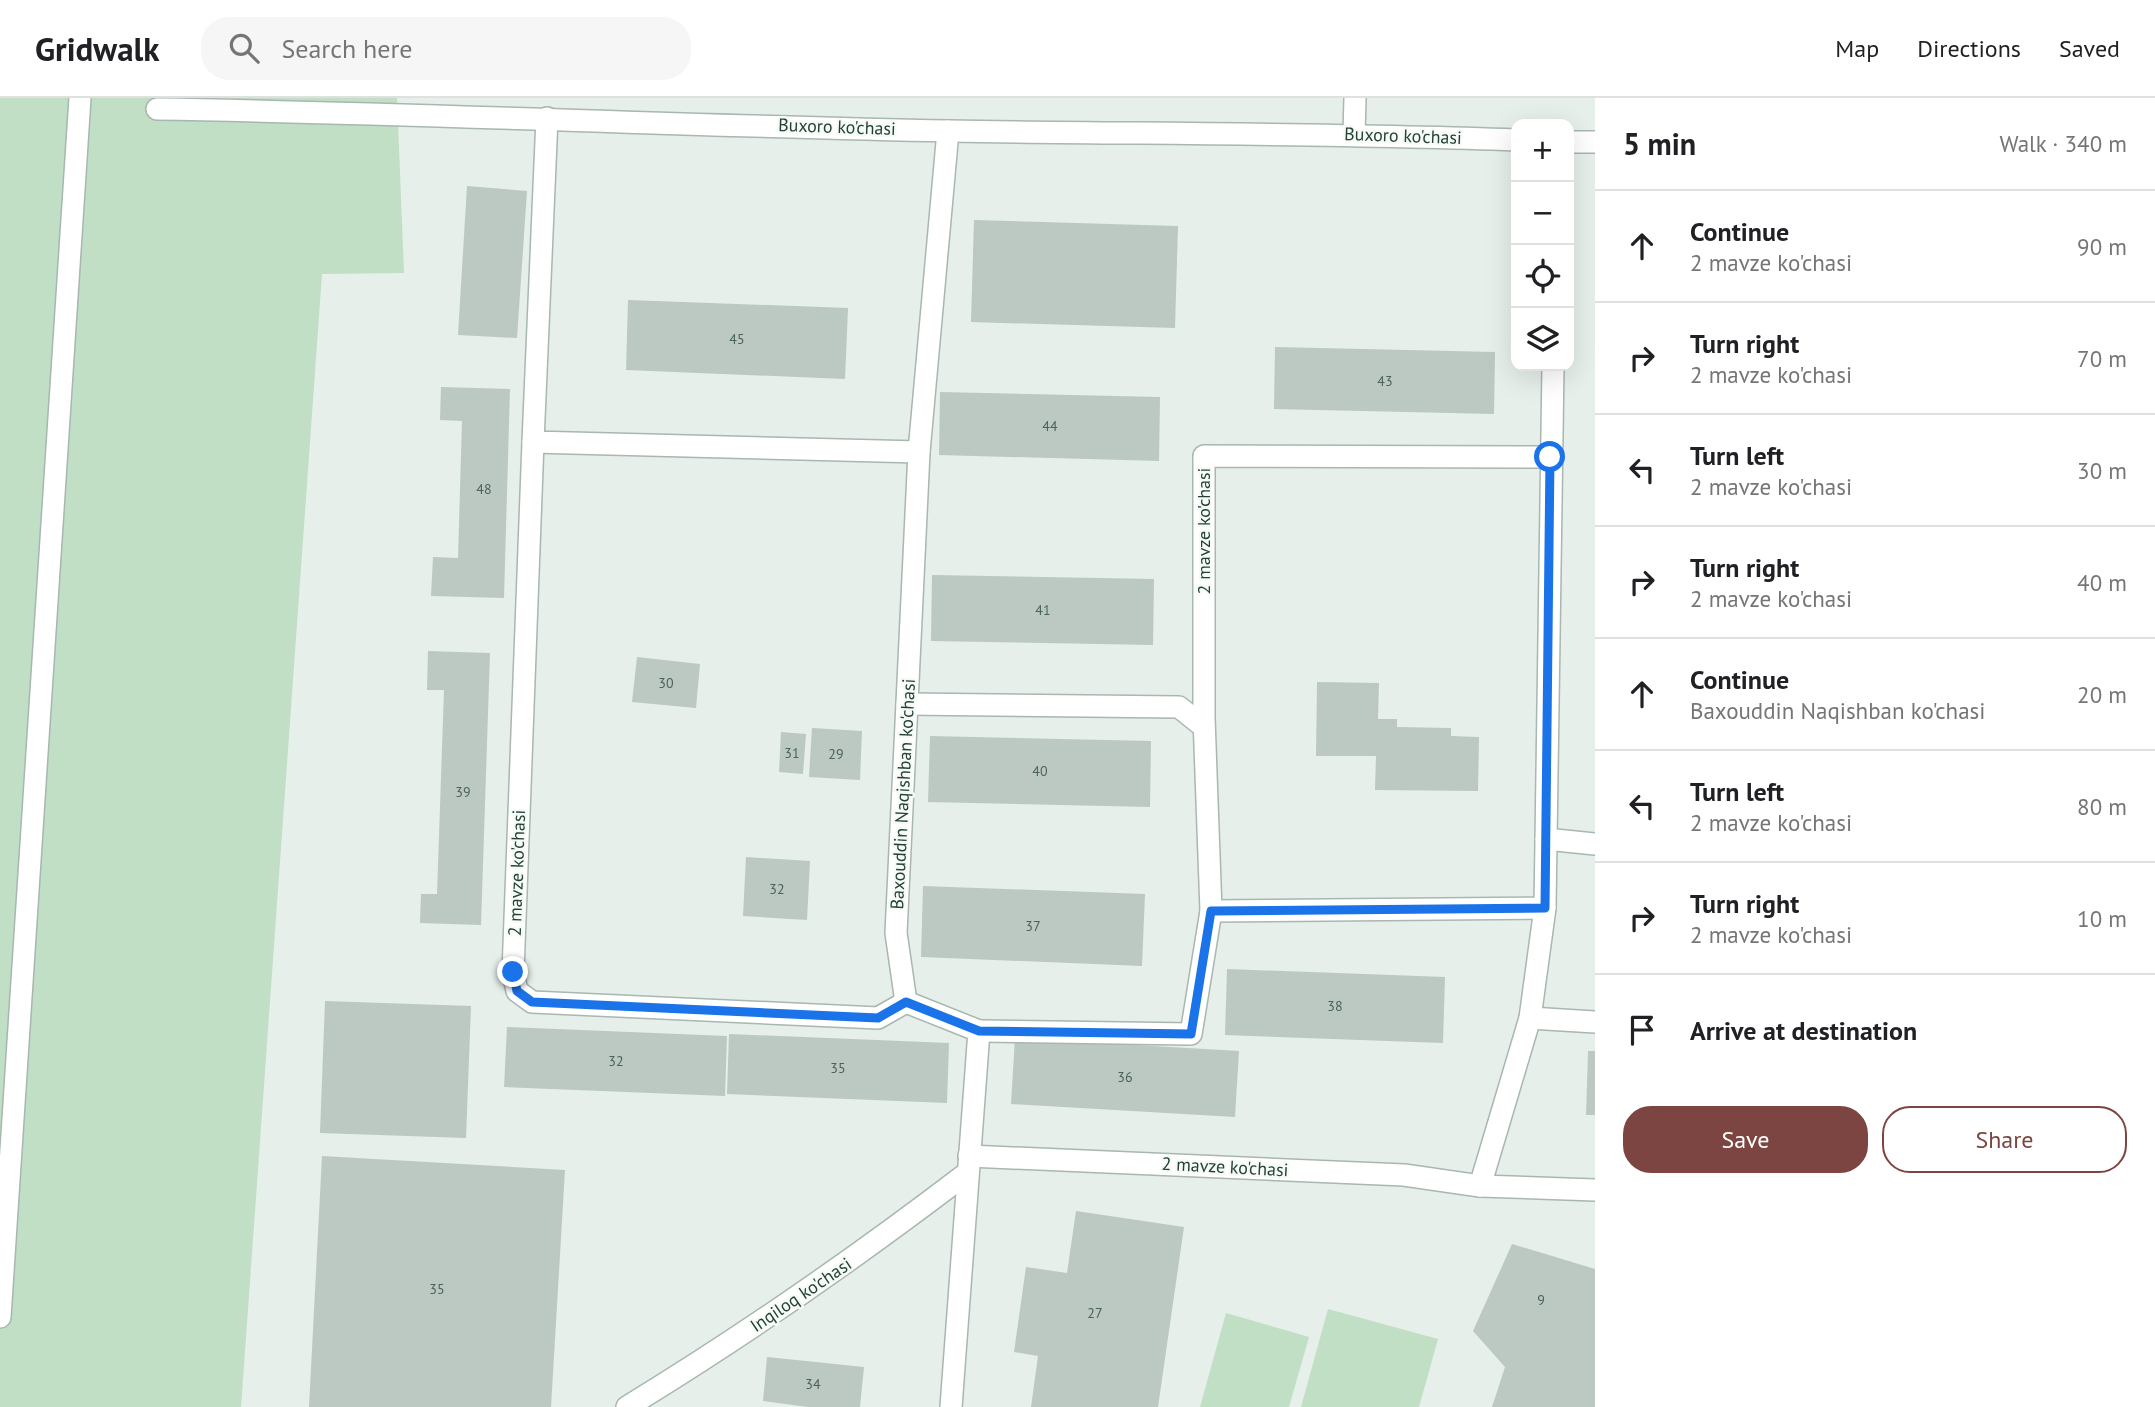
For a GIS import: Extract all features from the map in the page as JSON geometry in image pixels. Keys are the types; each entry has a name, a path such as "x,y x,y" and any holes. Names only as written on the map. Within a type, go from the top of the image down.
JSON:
{"street":[{"path":"0,1317 80,98"},
{"path":"1354,134 1355,98"},
{"name":"Buxoro ko'chasi","path":"157,109 414,106 548,118 948,131 1354,134 1511,140"},
{"path":"548,118 533,442 919,452"},
{"name":"Baxouddin Naqishban ko'chasi","path":"906,1002 896,933 919,452 948,131"},
{"path":"1574,142 1595,142"},
{"path":"1480,1185 1530,1018 1545,908 1553,371"},
{"name":"2 mavze ko'chasi","path":"533,442 513,972 517,991 532,1002 878,1018 906,1002"},
{"name":"2 mavze ko'chasi","path":"979,1031 1191,1034 1211,911 1204,727 1204,456 1550,457"},
{"path":"907,704 1179,707 1204,727"},
{"path":"1546,839 1595,844"},
{"path":"1211,911 1545,908"},
{"path":"906,1002 979,1031 951,1407"},
{"path":"1530,1018 1595,1022"},
{"name":"2 mavze ko'chasi","path":"968,1164 1404,1175 1480,1185 1595,1190"},
{"name":"Inqiloq ko'chasi","path":"627,1407 718,1352 845,1266 968,1164"}],"green space":[{"path":"0,98 397,98 404,273 322,274 241,1407 0,1407"},
{"path":"1328,1309 1438,1339 1419,1407 1301,1407"},
{"path":"1226,1313 1309,1337 1289,1407 1200,1407"}],"building":[{"path":"467,186 527,191 517,338 458,335"},
{"path":"974,220 1178,226 1175,328 971,322"},
{"path":"628,300 848,308 845,379 626,370"},
{"path":"1275,347 1495,352 1494,414 1274,409"},
{"path":"441,387 510,389 504,598 431,596 433,557 458,558 462,421 440,420"},
{"path":"940,392 1160,397 1159,461 939,455"},
{"path":"932,575 1154,579 1153,645 931,641"},
{"path":"428,651 490,653 481,925 420,923 421,894 437,894 444,690 427,690"},
{"path":"637,657 700,664 696,708 632,702"},
{"path":"1317,682 1379,683 1378,719 1397,719 1397,727 1451,728 1451,736 1479,737 1478,791 1375,790 1376,756 1316,756"},
{"path":"812,728 862,731 860,780 809,777"},
{"path":"781,732 806,734 803,774 779,772"},
{"path":"930,736 1151,741 1150,807 928,802"},
{"path":"746,857 810,861 807,920 743,916"},
{"path":"923,886 1145,894 1142,966 921,957"},
{"path":"1227,969 1445,977 1443,1043 1225,1035"},
{"path":"325,1001 471,1006 466,1138 320,1133"},
{"path":"507,1027 727,1036 725,1096 504,1087"},
{"path":"729,1034 949,1043 947,1103 727,1094"},
{"path":"1015,1038 1239,1051 1235,1117 1011,1104"},
{"path":"1588,1051 1595,1051 1595,1115 1586,1115"},
{"path":"322,1156 565,1170 551,1407 309,1407"},
{"path":"1076,1211 1184,1227 1158,1407 1031,1407 1038,1356 1014,1352 1026,1267 1067,1273"},
{"path":"1512,1244 1595,1269 1595,1407 1492,1407 1505,1367 1473,1331"},
{"path":"767,1357 864,1367 860,1407 808,1407 763,1401"}],"route":[{"path":"513,972 517,991 532,1002 878,1018 906,1002 979,1031 1191,1034 1211,911 1545,908 1550,457"}]}
